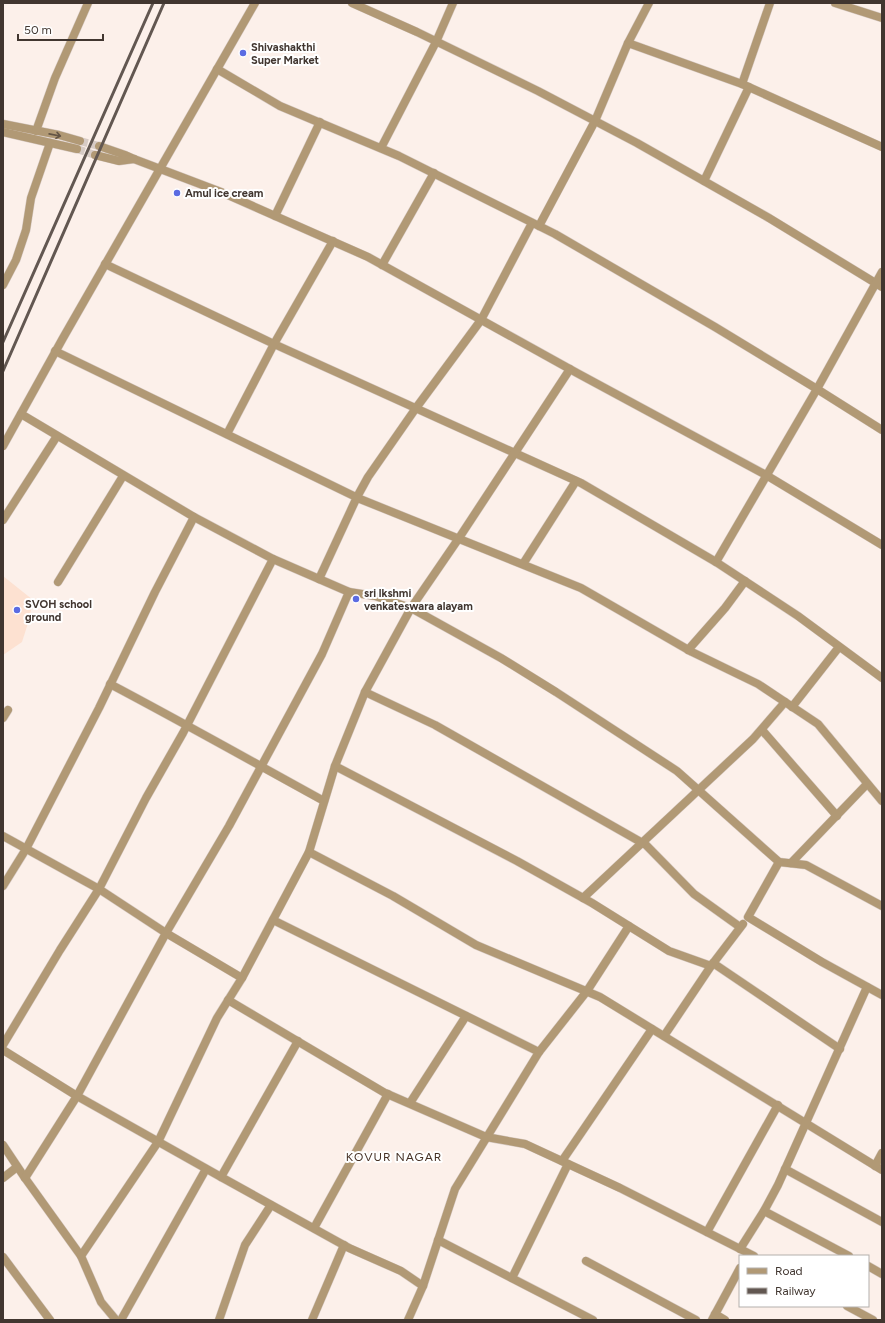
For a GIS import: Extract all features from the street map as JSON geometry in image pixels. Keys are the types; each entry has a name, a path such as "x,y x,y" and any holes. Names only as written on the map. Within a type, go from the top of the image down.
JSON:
{"street":[{"path":"36,131 60,64 88,3"},
{"path":"3,446 55,351 255,3"},
{"path":"352,3 538,91 637,143 769,218 879,286"},
{"path":"380,148 436,42 454,3"},
{"path":"319,579 357,497 368,477 416,408 481,320 536,224 595,121 628,43 649,3"},
{"path":"704,181 746,86 770,3"},
{"path":"835,3 882,18"},
{"path":"628,43 746,86 882,147"},
{"path":"217,69 280,106 380,148 536,224 715,327 882,430"},
{"path":"275,216 320,122"},
{"path":"3,124 59,135 80,141"},
{"path":"3,132 77,150"},
{"path":"3,285 16,260 26,230 31,198 50,143"},
{"path":"99,146 125,154 134,159 221,192 368,257 766,475 882,545"},
{"path":"95,155 119,161 134,159"},
{"path":"382,265 434,173"},
{"path":"227,434 274,344 333,241"},
{"path":"105,264 274,344 576,481 716,562 798,616 882,678"},
{"path":"716,562 879,286 882,272"},
{"path":"55,351 357,497 581,588 688,650 758,684 818,724 882,800"},
{"path":"81,1256 158,1142 217,1018 242,978 309,852 335,766 365,692 411,608 570,369"},
{"path":"21,414 194,517 273,559 349,592 374,596 411,608 502,658 677,771 779,862 806,865 882,906"},
{"path":"3,520 57,436"},
{"path":"58,582 123,476"},
{"path":"523,564 576,481"},
{"path":"3,886 26,849 194,517"},
{"path":"3,1045 99,888 146,798 188,724 273,559"},
{"path":"688,650 725,608 744,581"},
{"path":"25,1178 77,1096 166,933 229,826 322,654 349,592"},
{"path":"583,898 789,705 839,646"},
{"path":"110,684 188,724 261,767 324,801"},
{"path":"365,692 435,725 643,843 694,894 740,927"},
{"path":"3,718 8,710"},
{"path":"762,730 837,816"},
{"path":"335,766 518,861 583,898 669,951 712,965 840,1049"},
{"path":"791,863 867,784"},
{"path":"3,836 99,888 166,933 242,978"},
{"path":"309,852 393,896 476,945 600,997 879,1168 882,1153"},
{"path":"664,1036 712,965 748,917 779,862"},
{"path":"748,917 822,962 882,995"},
{"path":"273,920 539,1052"},
{"path":"409,1320 423,1286 455,1189 539,1052 587,991 629,926"},
{"path":"740,1249 764,1210 785,1169 867,987"},
{"path":"228,1000 388,1094 486,1137 525,1144 620,1188 750,1255"},
{"path":"410,1104 466,1016"},
{"path":"512,1278 565,1163 652,1029"},
{"path":"222,1178 298,1041"},
{"path":"3,1050 77,1096 222,1178 344,1245 391,1266 423,1286"},
{"path":"314,1228 388,1094"},
{"path":"707,1232 778,1105"},
{"path":"3,1145 81,1256 101,1302 116,1320"},
{"path":"3,1178 17,1167"},
{"path":"121,1320 206,1169"},
{"path":"785,1169 882,1222"},
{"path":"220,1320 245,1245 271,1205"},
{"path":"764,1210 847,1255"},
{"path":"438,1240 593,1320"},
{"path":"312,1320 344,1245"},
{"path":"3,1256 50,1320"},
{"path":"586,1261 696,1320"},
{"path":"869,1267 882,1274"},
{"path":"726,1320 714,1317 739,1270"},
{"path":"849,1307 873,1320"}],"shaded area":[{"name":"SVOH school ground","path":"3,576 33,600 22,642 3,655"}],"tunnel":[{"path":"80,141 99,146"},
{"path":"77,149 95,155"}],"railway":[{"path":"3,342 153,3"},
{"path":"3,371 164,3"}],"place":[{"name":"Shivashakthi Super Market","path":"243,53"},
{"name":"Amul ice cream","path":"177,193"},
{"name":"sri lkshmi venkateswara alayam","path":"356,599"},
{"name":"SVOH school ground","path":"17,610"}],"district":[{"name":"KOVUR NAGAR","path":"394,1157"}]}
